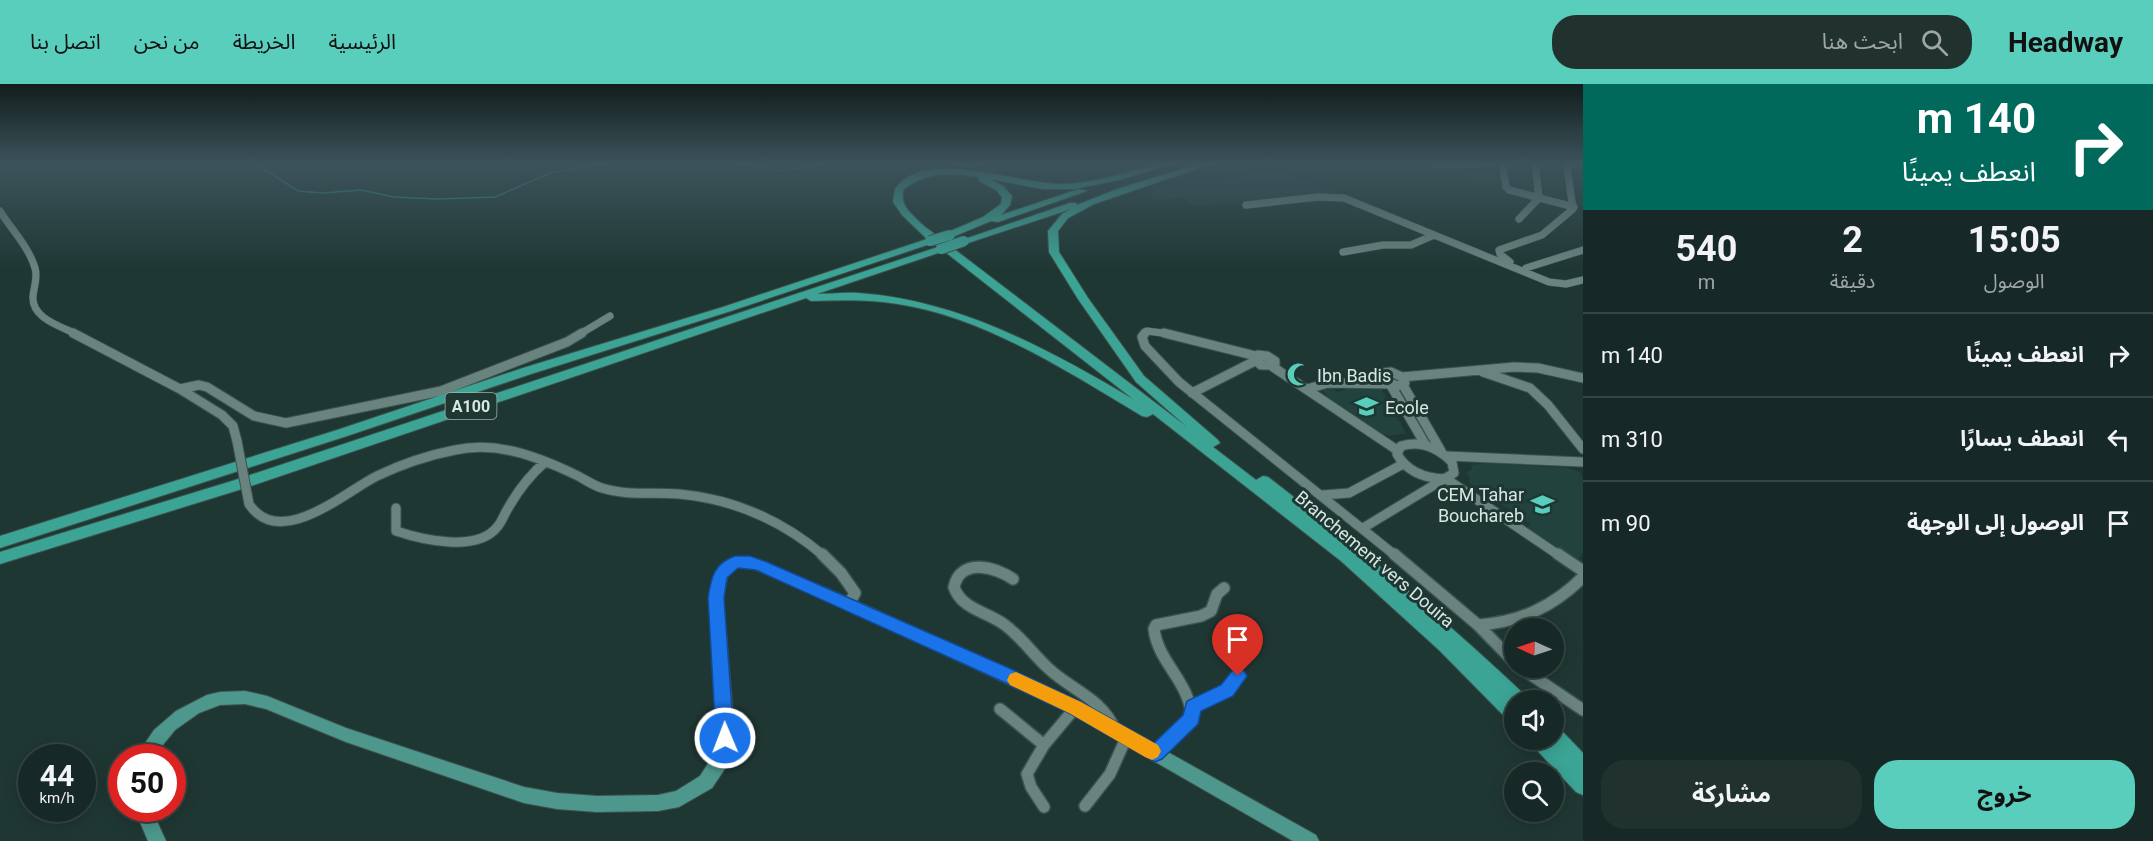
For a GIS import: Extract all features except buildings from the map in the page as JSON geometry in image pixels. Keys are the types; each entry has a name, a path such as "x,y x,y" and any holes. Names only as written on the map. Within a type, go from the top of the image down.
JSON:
{"highway":[{"path":"897,198 903,211 920,228 1377,570 1442,626 1509,690"},
{"path":"905,198 913,212 957,250 1206,444"},
{"path":"950,235 1001,212 1006,201 1005,198"},
{"name":"A100","path":"0,558 237,485 737,318 935,245 950,235 1063,198"},
{"name":"A100","path":"0,542 310,444 527,371 935,245 964,241 1097,198"},
{"path":"1102,198 1065,216 1053,231 1054,252 1077,291 1140,379 1206,444"},
{"path":"737,318 806,299 842,296 878,298 949,314 1009,336 1206,444"},
{"name":"Branchement vers Douira","path":"1206,444 1380,586 1445,645 1504,704"},
{"path":"1564,746 1583,766"},
{"path":"1549,750 1583,786"}],"main road":[{"path":"153,744 159,736 192,708 206,702 235,697 264,702 318,725 524,795 557,801 597,804 658,803 679,799 706,782 718,765 724,750 726,726 716,598 719,578 723,570 735,562 750,562 849,604 1075,708 1310,841"},
{"path":"148,822 157,841"}],"street":[{"path":"1246,205 1324,198"},
{"path":"1343,198 1370,207 1550,282 1574,283 1583,280"},
{"path":"1519,219 1539,198"},
{"path":"1540,198 1574,207"},
{"path":"1573,198 1574,207"},
{"path":"1574,207 1542,236 1499,250 1506,260 1583,286"},
{"path":"0,211 36,269 32,300 34,309 43,317 180,389 222,415 232,426 249,504 260,517 270,520 301,520 313,517 380,475 431,456 469,447 503,449 545,462 602,488 633,493 688,495 729,504 791,530 819,550 842,572 855,592 849,604"},
{"path":"1343,252 1383,244 1411,244 1434,235"},
{"path":"1526,268 1583,250"},
{"path":"180,389 199,385 207,387 253,417 274,423 286,423 441,391 567,342 610,316"},
{"path":"1504,652 1478,626 1364,528 1179,382 1145,346 1143,333 1161,332 1255,359 1263,367 1274,367 1397,450 1403,464 1427,477 1444,478 1583,572"},
{"path":"1192,393 1255,359"},
{"path":"1403,381 1514,367 1583,378"},
{"path":"1481,371 1530,388 1548,405 1583,449"},
{"path":"1364,528 1454,473 1454,468 1403,381 1391,372 1382,374 1425,444"},
{"path":"1307,389 1328,383 1390,384"},
{"path":"1397,450 1407,443 1425,444 1444,454 1583,462"},
{"path":"396,508 396,531 410,537 468,543 486,537 496,529 525,484 545,462"},
{"path":"1323,495 1349,493 1403,464"},
{"path":"1013,579 1001,570 983,566 971,568 957,576 954,585 956,593 966,603 1008,627 1054,675 1102,705 1122,733 1112,773 1102,791 1085,807"},
{"path":"1478,626 1498,625 1545,608 1571,591 1583,577"},
{"path":"1155,753 1192,719 1193,706 1190,695 1156,641 1154,629 1156,625 1202,616 1211,611 1217,594 1224,588"},
{"path":"1193,706 1227,691 1238,676"},
{"path":"1536,678 1583,710"},
{"path":"1044,807 1031,787 1027,774 1044,745 1075,708"},
{"path":"1000,709 1044,745"}],"shaded area":[{"path":"1151,198 1181,198 1152,201"},
{"path":"1184,198 1268,198 1193,206"},
{"name":"Ecole","path":"1356,386 1381,388 1406,433 1390,436 1381,433 1326,396 1322,389 1329,387 1338,392"},
{"name":"CEM Tahar Bouchareb","path":"1484,463 1568,468 1580,472 1583,478 1583,552 1579,559 1571,557 1527,528 1531,524 1469,483 1470,478 1466,473 1472,469 1471,465"}],"waterway":[{"path":"423,198 457,198"}],"slow traffic":[{"path":"1016,680 1075,708 1152,751"}],"place":[{"name":"Ibn Badis","path":"1299,375"},
{"name":"Ecole","path":"1367,407"},
{"name":"CEM Tahar Bouchareb","path":"1542,504"}],"route":[{"path":"725,738 716,598 719,578 723,570 735,562 750,562 761,566 1003,674 1075,708 1155,753 1192,719 1193,706 1227,691 1238,676"}]}
